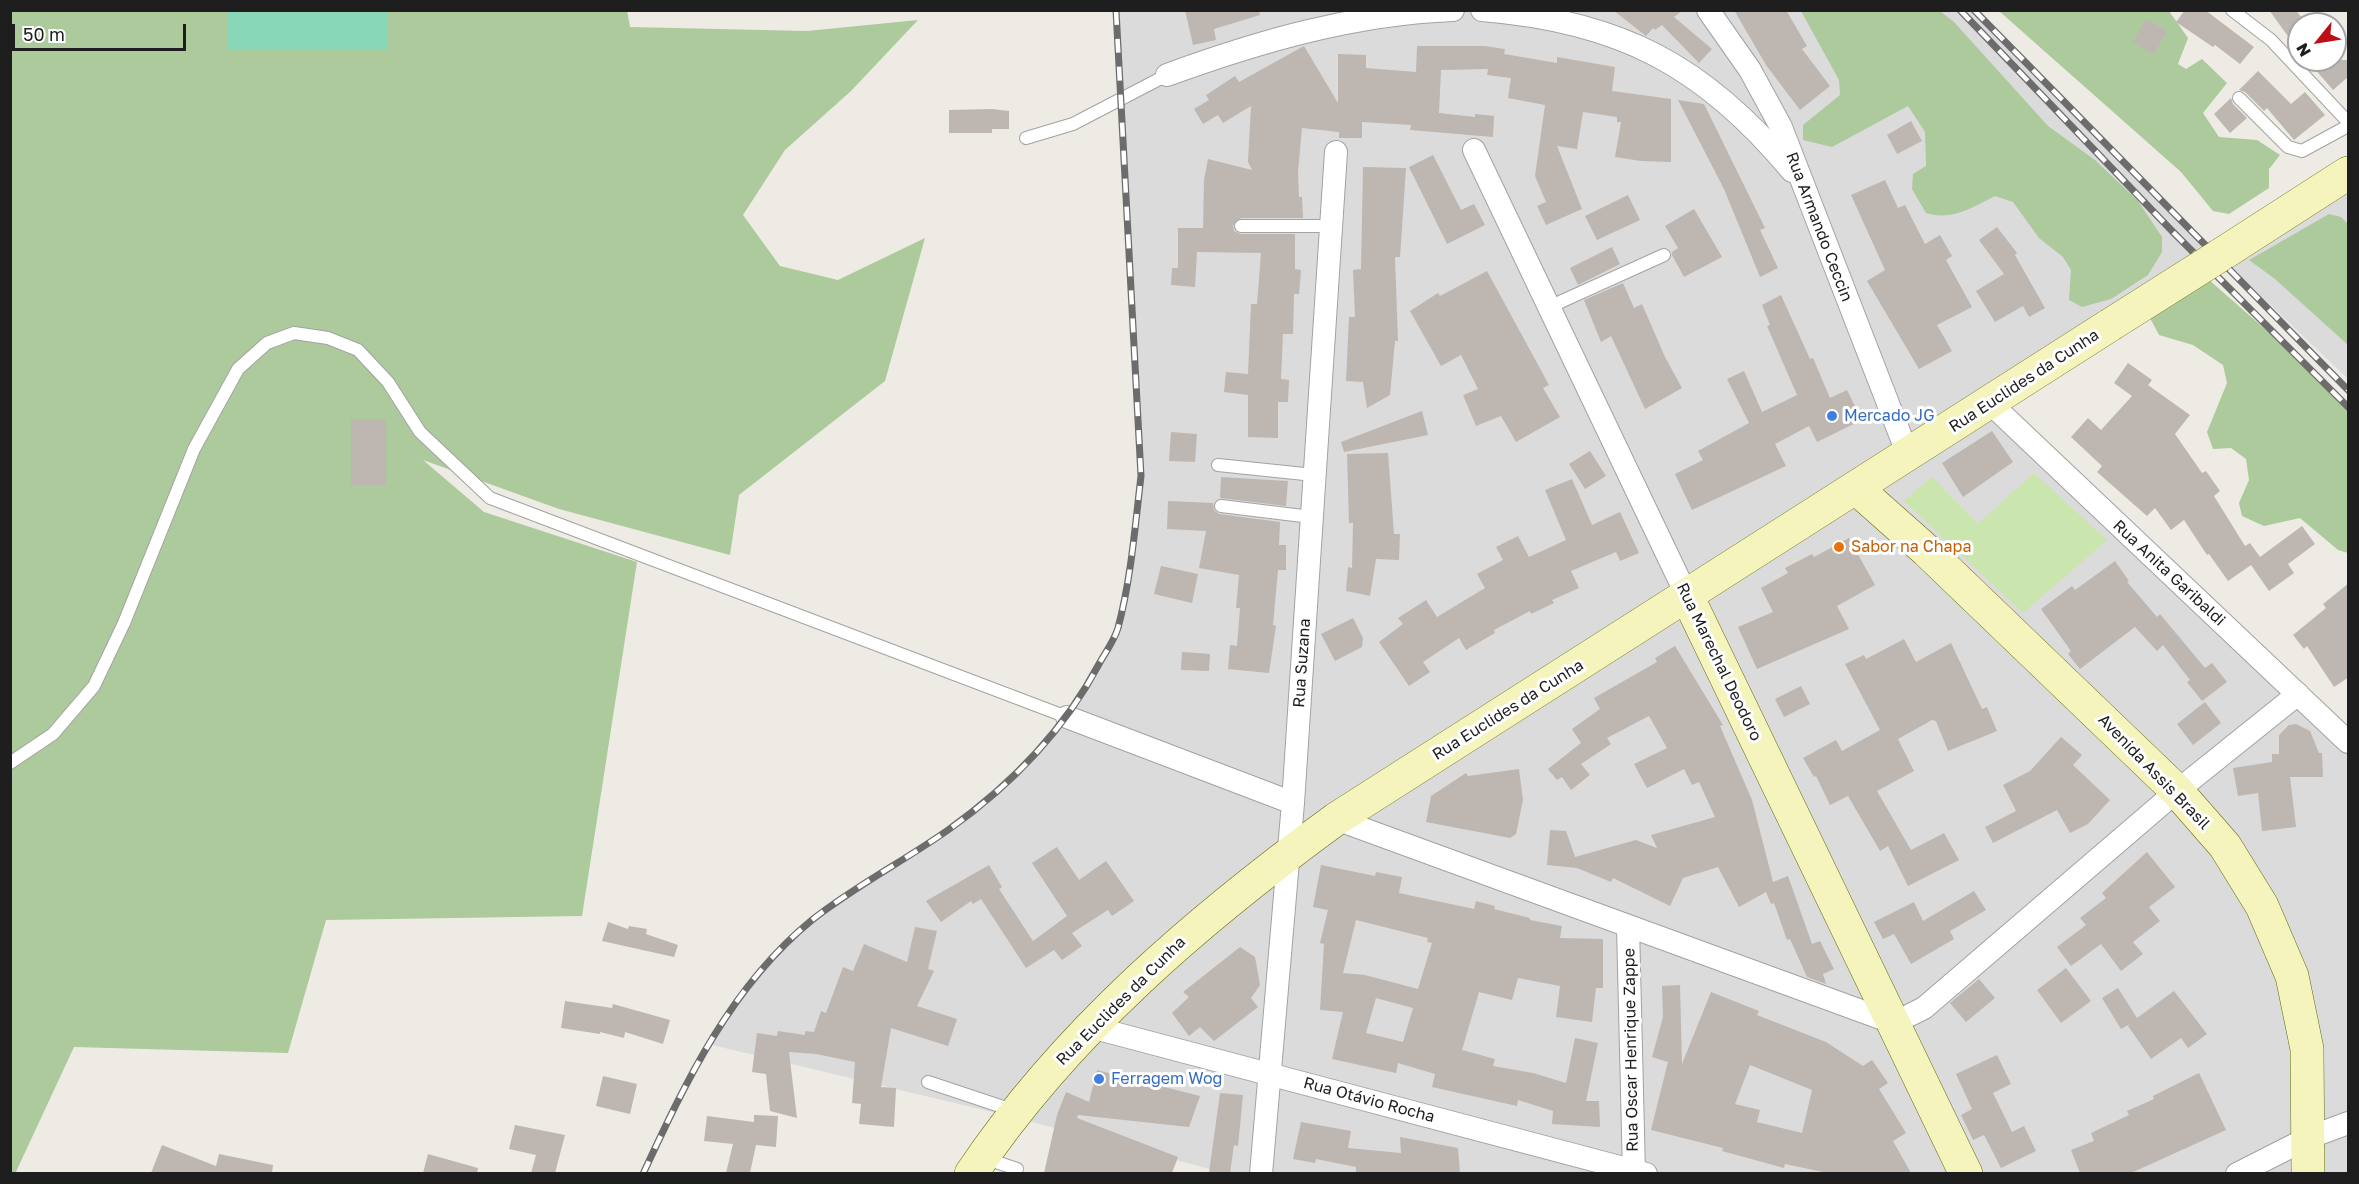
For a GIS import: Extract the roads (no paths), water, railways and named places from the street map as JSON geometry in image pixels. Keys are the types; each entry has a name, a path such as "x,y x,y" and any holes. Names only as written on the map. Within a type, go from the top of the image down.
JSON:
{"main road":[{"name":"Rua Euclides da Cunha","path":"977,1165 1016,1111 1091,1027 1186,935 1289,853 1336,819 2349,173"},
{"name":"Avenida Assis Brasil","path":"1856,488 1927,552 2177,791 2225,846 2262,906 2292,976 2307,1049 2308,1173"},
{"name":"Rua Marechal Deodoro","path":"1687,596 1966,1173"}],"street":[{"path":"1167,75 1226,53 1301,32 1400,14 1453,10"},
{"path":"1482,10 1531,14 1598,30 1656,54 1693,77 1729,105 1768,142 1804,186"},
{"name":"Rua Armando Ceccin","path":"1708,10 1750,70 1781,127 1908,455"},
{"name":"Rua Marechal Deodoro","path":"1474,150 1687,596"},
{"name":"Rua Suzana","path":"1261,1173 1293,803 1336,152"},
{"name":"Rua Anita Garibaldi","path":"1990,403 2349,742"},
{"path":"1336,819 1894,1023 1924,1008 2177,791 2298,694"},
{"path":"1067,717 1293,803"},
{"name":"Rua Oscar Henrique Zappe","path":"1629,926 1638,1172"},
{"name":"Rua Otávio Rocha","path":"1091,1027 1638,1172"},
{"path":"2237,1173 2308,1138 2349,1123"}],"lane":[{"path":"2232,10 2271,40 2349,124 2302,152 2288,147 2239,98"},
{"path":"1026,138 1073,124 1167,75"},
{"path":"1241,226 1331,226"},
{"path":"1549,307 1664,255"},
{"path":"10,763 53,734 94,686 124,623 194,449 238,369 267,343 294,333 328,338 358,350 388,382 420,432 490,498 1067,717"},
{"path":"1218,465 1314,475"},
{"path":"1221,506 1311,517"},
{"path":"928,1082 1016,1111"},
{"path":"977,1165 1017,1169"}],"railway":[{"path":"643,1174 694,1070 713,1037 757,974 812,920 845,896 948,830 1014,776 1052,735 1069,712 1085,689 1116,633 1129,572 1141,476 1116,10"},
{"path":"1960,10 2173,232 2348,407"},
{"path":"1974,10 2348,390"}],"place":[{"name":"Mercado JG","path":"1832,416"},
{"name":"Sabor na Chapa","path":"1839,547"},
{"name":"Ferragem Wog","path":"1099,1079"}]}
